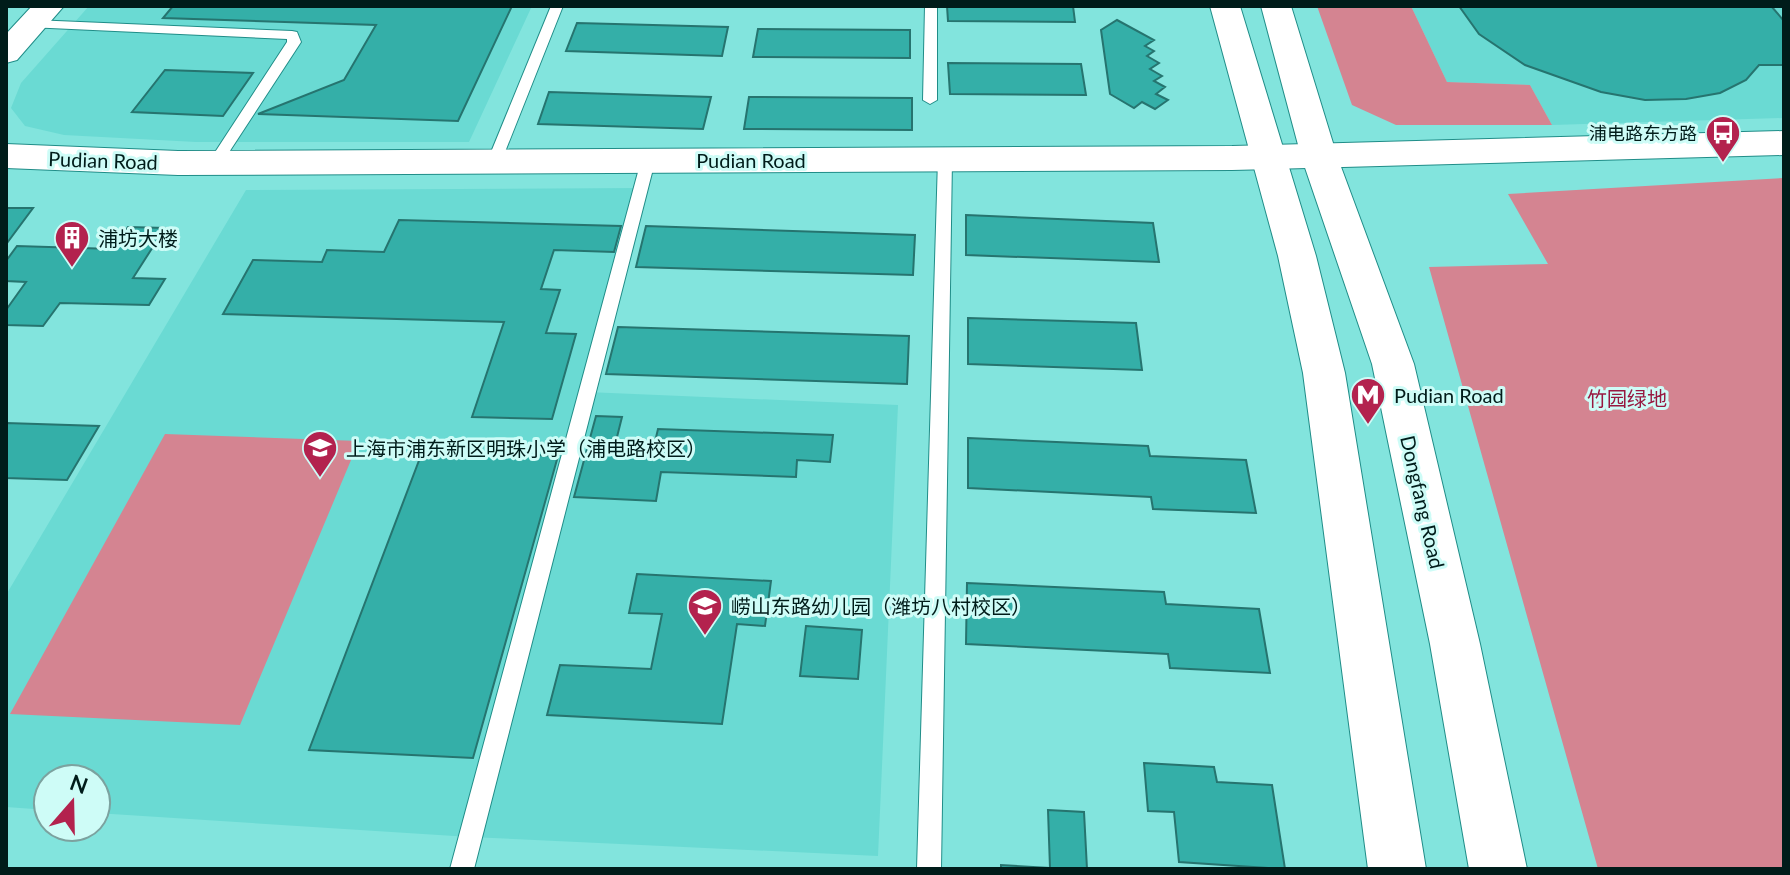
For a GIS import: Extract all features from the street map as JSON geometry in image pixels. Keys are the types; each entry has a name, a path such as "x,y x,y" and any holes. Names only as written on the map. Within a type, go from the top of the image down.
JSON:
{"main road":[{"path":"1225,6 1324,373 1397,869"},
{"name":"Dongfang Road","path":"1276,6 1319,156 1393,364 1455,644 1498,869"},
{"path":"6,53 41,15"},
{"name":"Pudian Road","path":"6,156 215,163 1268,157 1347,152 1784,143"}],"lane":[{"path":"494,162 557,6"},
{"path":"930,100 931,6"},
{"path":"41,15 292,35 294,42 215,163"},
{"path":"929,869 945,159"},
{"path":"462,869 648,161"}],"shaded area":[{"path":"89,6 532,6 469,142 196,142 64,135 25,126 11,108 21,83"},
{"path":"1411,6 1784,6 1784,118 1552,125 1530,85 1447,82"},
{"name":"上海市浦东新区明珠小学（浦电路校区）","path":"641,188 587,392 898,405 878,856 470,837 112,814 112,763 32,763 32,809 6,807 6,595 246,190"}],"green space":[{"path":"1317,6 1411,6 1447,82 1530,85 1552,125 1396,125 1352,105"},
{"name":"竹园绿地","path":"1784,178 1784,869 1598,869 1429,267 1548,264 1508,194"},
{"path":"165,434 359,441 240,725 10,714"}],"building":[{"path":"173,6 512,6 458,121 258,114 344,80 376,25 163,18"},
{"path":"947,6 1073,6 1075,22 948,21"},
{"path":"1459,6 1772,7 1784,21 1784,65 1759,65 1746,80 1720,93 1686,99 1645,100 1601,92 1525,65 1479,34"},
{"path":"1117,20 1154,40 1145,46 1154,51 1147,56 1159,63 1150,69 1162,76 1154,81 1165,87 1156,94 1168,100 1155,109 1142,102 1134,108 1110,94 1101,30"},
{"path":"577,23 728,27 722,56 566,51"},
{"path":"758,29 910,30 910,58 753,57"},
{"path":"948,63 1081,64 1086,95 950,94"},
{"path":"165,70 253,73 223,116 132,112"},
{"path":"549,92 711,97 703,129 538,124"},
{"path":"749,97 912,98 912,130 744,129"},
{"path":"6,208 33,208 7,243 6,243"},
{"path":"966,215 1153,223 1159,262 966,255"},
{"path":"399,220 621,226 614,252 554,250 541,289 560,290 546,333 576,334 552,419 472,417 504,322 223,314 253,260 322,262 327,250 384,252"},
{"path":"646,226 915,235 913,275 636,267"},
{"name":"浦坊大楼","path":"128,227 165,228 133,278 165,279 149,305 60,303 43,326 6,325 6,310 26,282 6,281 6,261 17,246 113,249"},
{"path":"968,318 1136,323 1142,370 968,364"},
{"path":"618,327 909,336 907,384 606,374"},
{"path":"596,416 622,417 615,445 654,446 658,429 833,435 830,462 797,460 796,477 661,472 656,501 574,497"},
{"path":"6,423 99,426 67,480 6,478"},
{"path":"968,438 1148,446 1150,456 1246,460 1256,513 1153,509 1151,497 968,488"},
{"path":"423,450 558,456 473,758 309,750"},
{"path":"637,574 771,581 765,626 737,624 722,724 547,715 560,665 651,669 662,614 629,613"},
{"path":"967,583 1164,592 1166,604 1259,609 1270,673 1170,668 1168,654 966,644"},
{"path":"806,626 862,630 858,679 800,676"},
{"path":"1144,763 1214,767 1217,782 1272,785 1285,869 1179,862 1174,812 1148,811"},
{"path":"1048,810 1084,812 1087,869 1001,869 1001,865 1050,868"}],"place":[{"name":"浦电路东方路","path":"1723,164"},
{"name":"浦坊大楼","path":"72,269"},
{"name":"Pudian Road","path":"1368,426"},
{"name":"上海市浦东新区明珠小学（浦电路校区）","path":"320,479"},
{"name":"崂山东路幼儿园（潍坊八村校区）","path":"705,637"}]}
